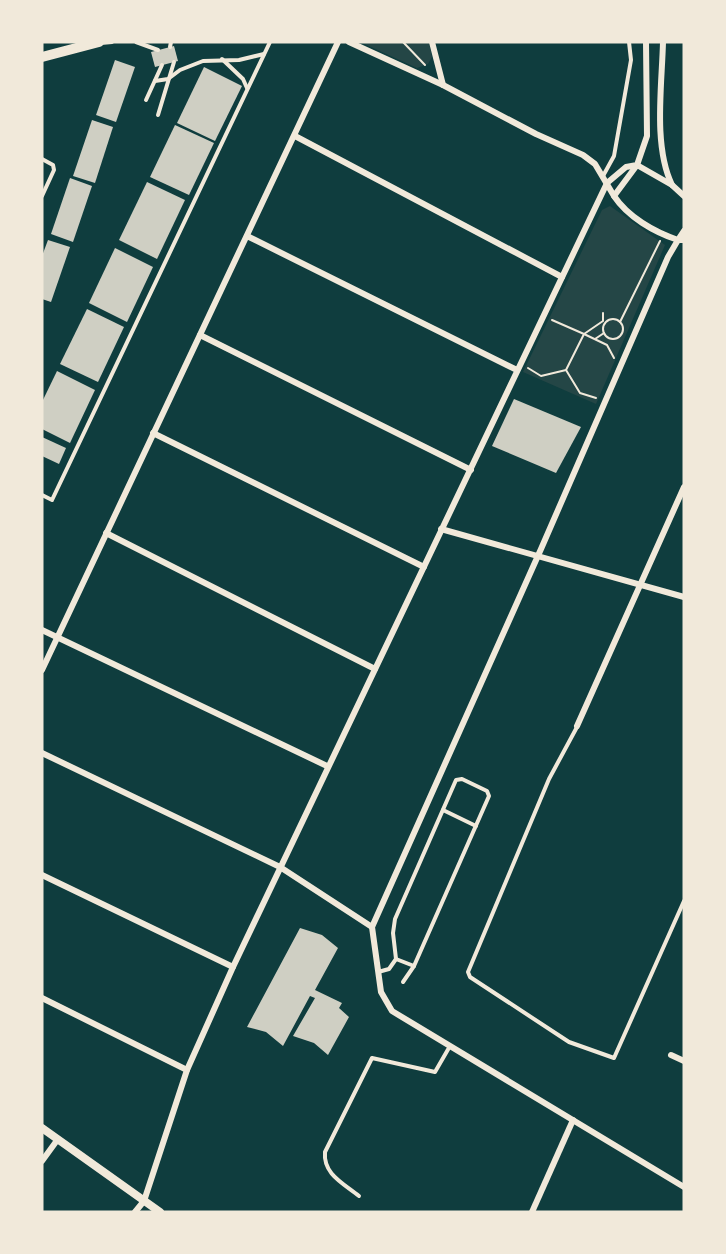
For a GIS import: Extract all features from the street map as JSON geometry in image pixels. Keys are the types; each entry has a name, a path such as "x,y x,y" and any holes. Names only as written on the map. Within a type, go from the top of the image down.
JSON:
{"main road":[{"path":"42,57 95,43"}],"street":[{"path":"42,670 338,42"},
{"path":"349,42 583,155 595,164 620,204 663,235 681,240"},
{"path":"432,42 442,85"},
{"path":"614,196 637,165 647,136 646,42"},
{"path":"663,42 661,150 663,168 672,185"},
{"path":"294,136 562,277"},
{"path":"135,1212 144,1201 188,1070 233,967 607,183 626,167 637,165 672,185 684,196"},
{"path":"684,231 372,927 381,992 392,1011 684,1187"},
{"path":"248,236 517,370"},
{"path":"200,335 471,470"},
{"path":"153,433 424,567"},
{"path":"577,726 684,487"},
{"path":"441,529 684,597"},
{"path":"106,533 375,669"},
{"path":"42,630 327,766"},
{"path":"42,753 280,867 372,927"},
{"path":"42,875 233,967"},
{"path":"42,998 188,1070"},
{"path":"671,1055 684,1061"},
{"path":"532,1212 573,1120"},
{"path":"42,1128 160,1212"},
{"path":"42,1161 58,1139"}],"lane":[{"path":"95,43 112,42"},
{"path":"136,42 158,50"},
{"path":"42,495 52,500 270,42"},
{"path":"603,176 614,156 632,60 629,42"},
{"path":"155,81 168,78 190,65 222,59 239,60 265,54"},
{"path":"222,59 243,79 247,89"},
{"path":"158,115 174,62"},
{"path":"146,100 162,65"},
{"path":"42,159 53,165 54,170 42,196"},
{"path":"577,726 549,779 468,972 470,977 569,1041 614,1058 684,901"},
{"path":"377,972 389,969 396,959 393,933 395,920 456,780 462,779 487,790 489,796 414,966 404,982"},
{"path":"443,810 476,826"},
{"path":"396,959 414,966"},
{"path":"359,1196 327,1171 324,1162 325,1152 372,1058 377,1057 435,1072 450,1045"}],"path":[{"path":"403,42 425,65"},
{"path":"620,322 609,320 603,327 604,333 609,338 618,337 622,332 620,322 663,235"},
{"path":"532,359 527,369 541,376 566,370 584,334 603,321 603,313"},
{"path":"547,330 552,320 607,345 615,357 610,367"},
{"path":"595,339 604,333"},
{"path":"566,370 580,393 596,400 600,389"}],"shaded area":[{"path":"360,42 429,42 432,57 428,64 417,68"},
{"path":"610,206 665,245 596,404 523,372 602,210"}],"building":[{"path":"174,46 178,61 155,67 151,52"},
{"path":"115,60 135,67 116,122 96,115"},
{"path":"204,67 242,86 215,141 177,123"},
{"path":"92,120 113,127 95,183 73,176"},
{"path":"175,125 214,143 189,195 150,177"},
{"path":"70,178 92,186 73,242 51,234"},
{"path":"147,182 185,200 157,259 119,240"},
{"path":"48,240 70,247 51,302 42,299 42,256"},
{"path":"115,248 153,267 127,322 89,303"},
{"path":"87,309 124,327 98,382 60,364"},
{"path":"57,371 95,390 70,443 42,429 42,402"},
{"path":"514,399 581,427 556,473 492,446"},
{"path":"42,437 66,448 59,464 42,456"},
{"path":"300,928 322,935 338,948 315,990 342,1003 339,1008 349,1017 328,1055 314,1043 293,1036 315,998 310,996 283,1046 266,1032 247,1027"}]}
